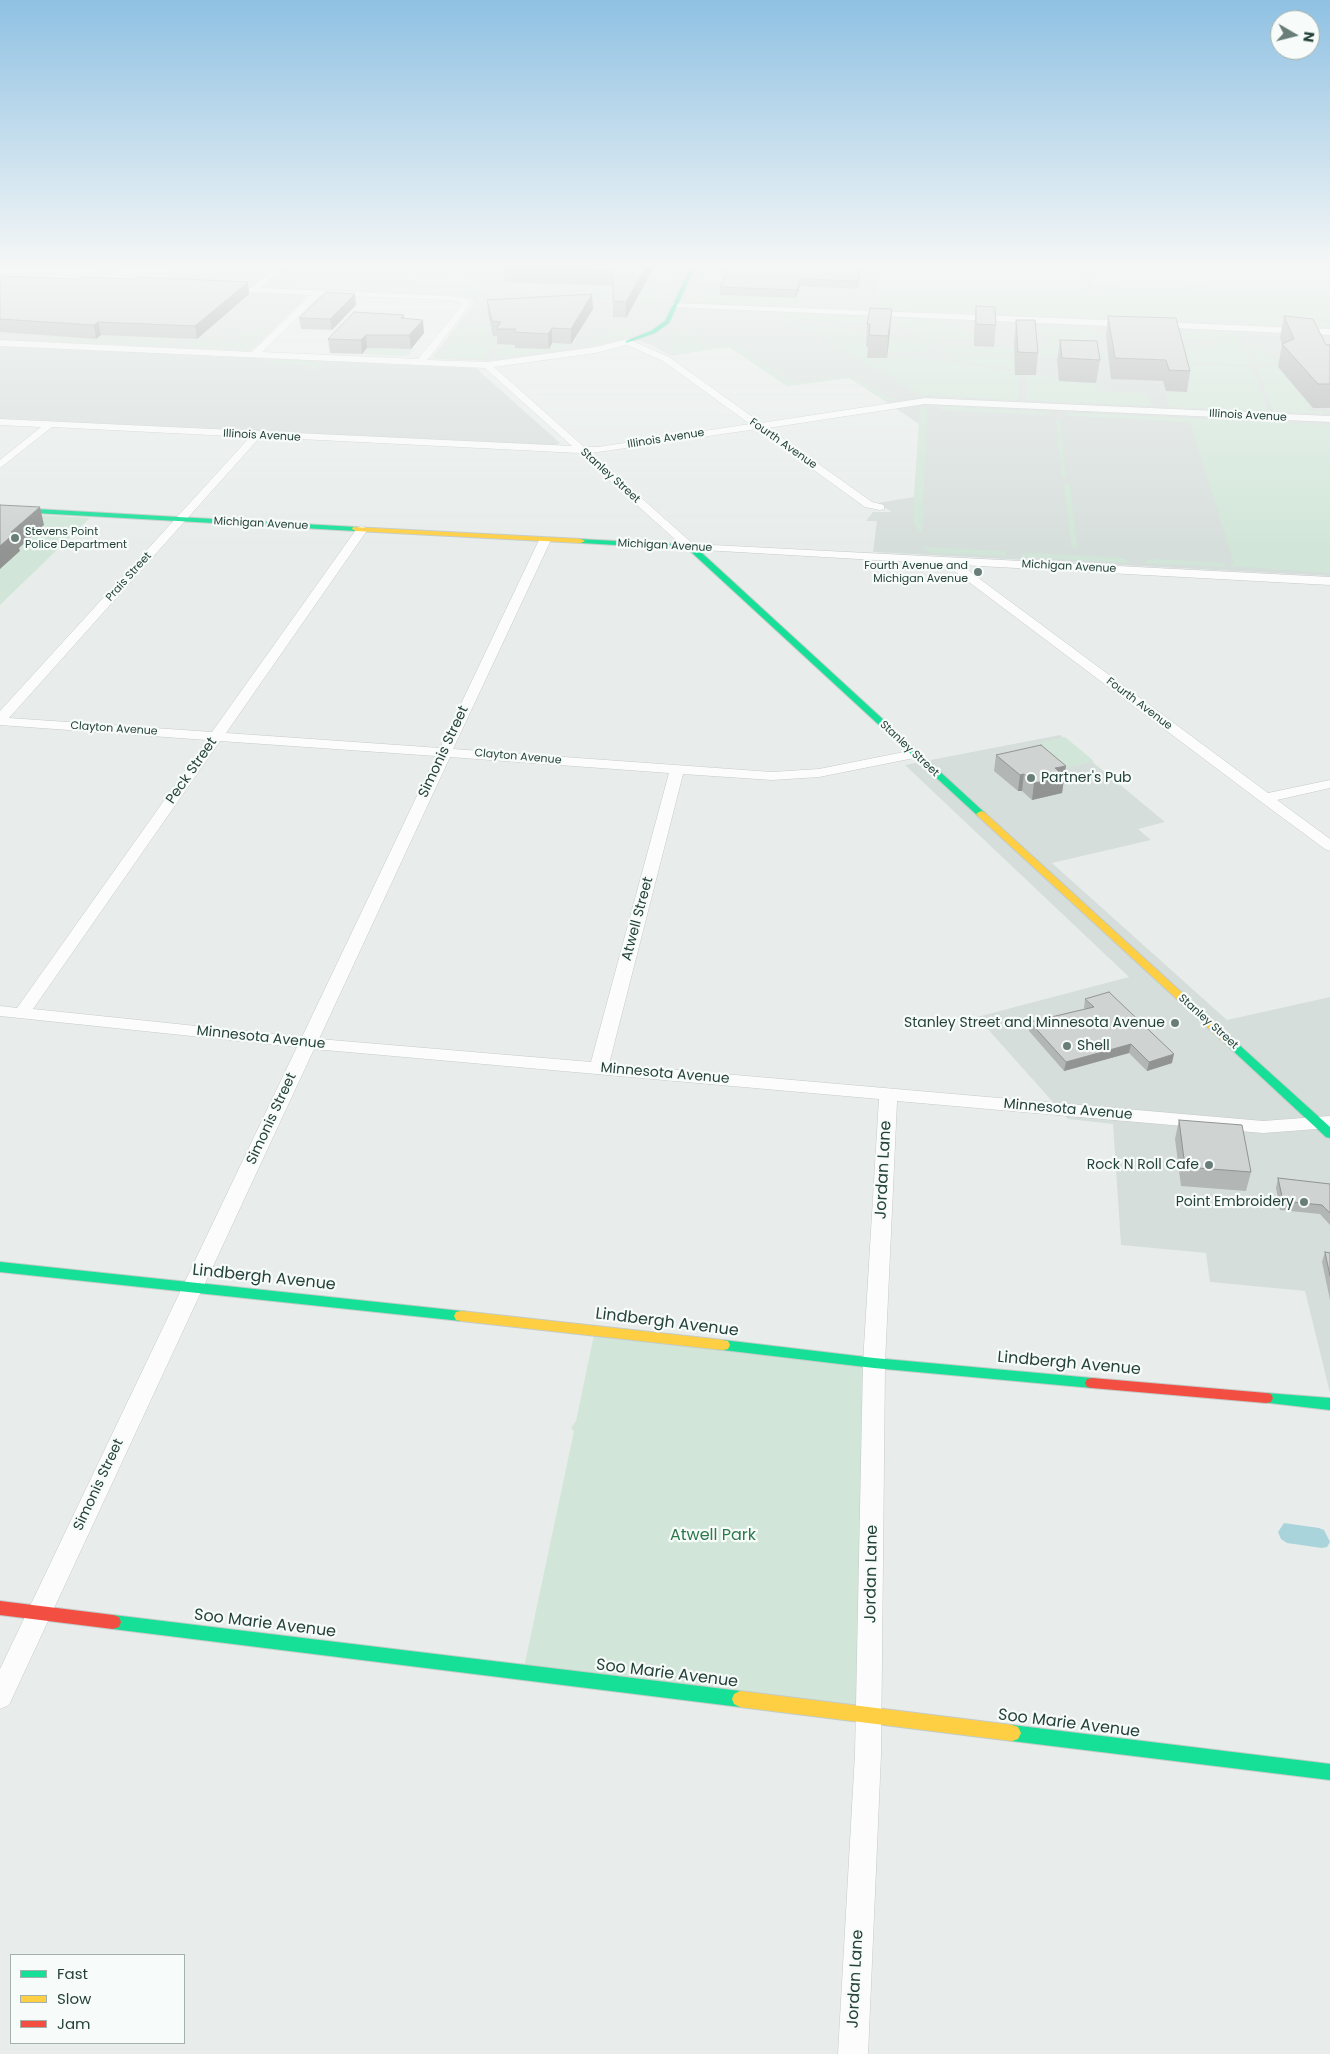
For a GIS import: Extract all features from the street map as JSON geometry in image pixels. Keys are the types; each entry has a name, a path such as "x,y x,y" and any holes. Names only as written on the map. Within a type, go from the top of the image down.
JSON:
{"street":[{"path":"370,359 487,365 531,359"},
{"path":"508,384 503,375 504,370 514,364 534,359"},
{"name":"Fourth Avenue","path":"666,359 870,505 880,507"},
{"name":"Stanley Street","path":"487,365 690,547 914,754 1326,1127"},
{"name":"Illinois Avenue","path":"0,422 598,450 756,425 930,401 1330,420"},
{"path":"0,465 50,425"},
{"name":"Prais Street","path":"0,720 257,435"},
{"name":"Michigan Avenue","path":"0,509 1330,581"},
{"name":"Peck Street","path":"22,1013 362,529"},
{"name":"Simonis Street","path":"0,1697 545,540"},
{"name":"Fourth Avenue","path":"948,561 1330,846"},
{"name":"Clayton Avenue","path":"0,720 444,751 677,770 795,776 914,754"},
{"name":"Atwell Street","path":"599,1067 677,770"},
{"path":"1265,798 1330,784"},
{"name":"Minnesota Avenue","path":"0,1011 308,1043 599,1067 888,1095 1263,1127 1326,1127"},
{"name":"Jordan Lane","path":"853,2054 869,1716 874,1364 888,1095"},
{"name":"Lindbergh Avenue","path":"0,1267 193,1286 874,1364 1330,1404"},
{"name":"Soo Marie Avenue","path":"0,1608 1330,1772"}],"shaded area":[{"path":"0,359 280,359 476,368 560,443 553,446 0,419"},
{"path":"436,359 506,359 489,361"},
{"path":"748,359 1330,359 1330,576 873,552 877,521 866,521 873,512 892,512 878,503 914,497 919,424 849,378 787,386"},
{"path":"1060,735 1165,822 1138,829 1151,840 1052,863 1227,1020 1330,997 1330,1393 1305,1291 1210,1282 1206,1253 1121,1245 1113,1124 1068,1119 977,1017 1129,977 905,765"}],"green space":[{"path":"270,359 324,362 316,370 308,370 312,365 266,363"},
{"path":"747,359 756,359 792,383 851,376 888,398 898,399 885,401 849,378 787,386"},
{"path":"857,359 888,359 866,365 861,362 866,360"},
{"path":"895,359 927,359 1015,371 1015,374 1019,375 1019,400 921,395 886,374 867,366"},
{"path":"958,359 1018,359 1019,369 970,363"},
{"path":"1249,359 1251,365 1135,360"},
{"path":"1253,359 1273,359 1277,363 1255,363"},
{"path":"1189,364 1252,367 1254,372 1252,373 1255,374 1267,406 1264,407 1268,411 1169,407 1166,391 1187,392 1160,370"},
{"path":"1287,364 1287,378 1312,407 1307,407 1310,411 1322,411 1324,414 1273,412 1257,368"},
{"path":"1026,375 1059,377 1059,381 1096,383 1098,391 1146,394 1149,397 1151,406 1027,400"},
{"path":"936,406 1051,412 1044,415 942,410"},
{"path":"920,407 927,407 922,534 913,523"},
{"path":"1063,412 1330,425 1330,573 1232,566 1231,564 1234,563 1190,422 1070,416"},
{"path":"1056,420 1060,420 1066,478 1062,477"},
{"path":"1063,484 1070,485 1077,549 1072,548"},
{"path":"0,513 90,518 0,605"},
{"path":"921,547 1000,551 1005,552 1007,556 933,553"},
{"path":"1022,554 1123,558 1131,563 1021,557"},
{"path":"1152,559 1222,563 1227,567 1146,563 1146,561"},
{"path":"1065,737 1094,761 1066,768 1038,743"},
{"name":"Atwell Park","path":"595,1330 874,1363 869,1717 523,1672 574,1431 571,1428 576,1421"}],"water":[{"path":"1284,1523 1324,1530 1330,1542 1327,1547 1322,1548 1287,1543 1281,1539 1278,1532"}],"building":[{"path":"1137,359 1187,359 1190,371 1169,370 1166,360"},
{"path":"1295,359 1330,359 1330,384 1318,384"},
{"path":"0,505 40,507 11,532 15,533 0,546"},
{"path":"1041,745 1066,766 1055,768 1065,777 1034,783 1024,774 1020,775 996,755"},
{"path":"1109,992 1174,1054 1149,1062 1131,1044 1066,1062 1030,1022 1094,1007 1085,999"},
{"path":"1179,1120 1242,1125 1251,1172 1185,1167"},
{"path":"1278,1178 1330,1184 1330,1213 1322,1205 1283,1201"},
{"path":"1325,1252 1330,1253 1330,1276"}],"traffic: fast":[{"path":"0,509 356,529"},
{"path":"581,541 690,547 981,814"},
{"path":"1233,1045 1330,1134"},
{"path":"0,1267 461,1316"},
{"path":"723,1345 874,1363 1092,1383"},
{"path":"1266,1398 1330,1404"},
{"path":"113,1622 740,1699"},
{"path":"1012,1733 1330,1772"}],"traffic: slow":[{"path":"356,529 581,541"},
{"path":"981,814 1233,1045"},
{"path":"461,1316 723,1345"},
{"path":"740,1699 1012,1733"}],"traffic: jam":[{"path":"1092,1383 1266,1398"},
{"path":"0,1608 113,1622"}],"place":[{"name":"Stevens Point Police Department","path":"15,538"},
{"name":"Fourth Avenue and Michigan Avenue","path":"978,572"},
{"name":"Partner's Pub","path":"1031,778"},
{"name":"Stanley Street and Minnesota Avenue","path":"1175,1023"},
{"name":"Shell","path":"1067,1046"},
{"name":"Rock N Roll Cafe","path":"1209,1165"},
{"name":"Point Embroidery","path":"1304,1202"}]}
